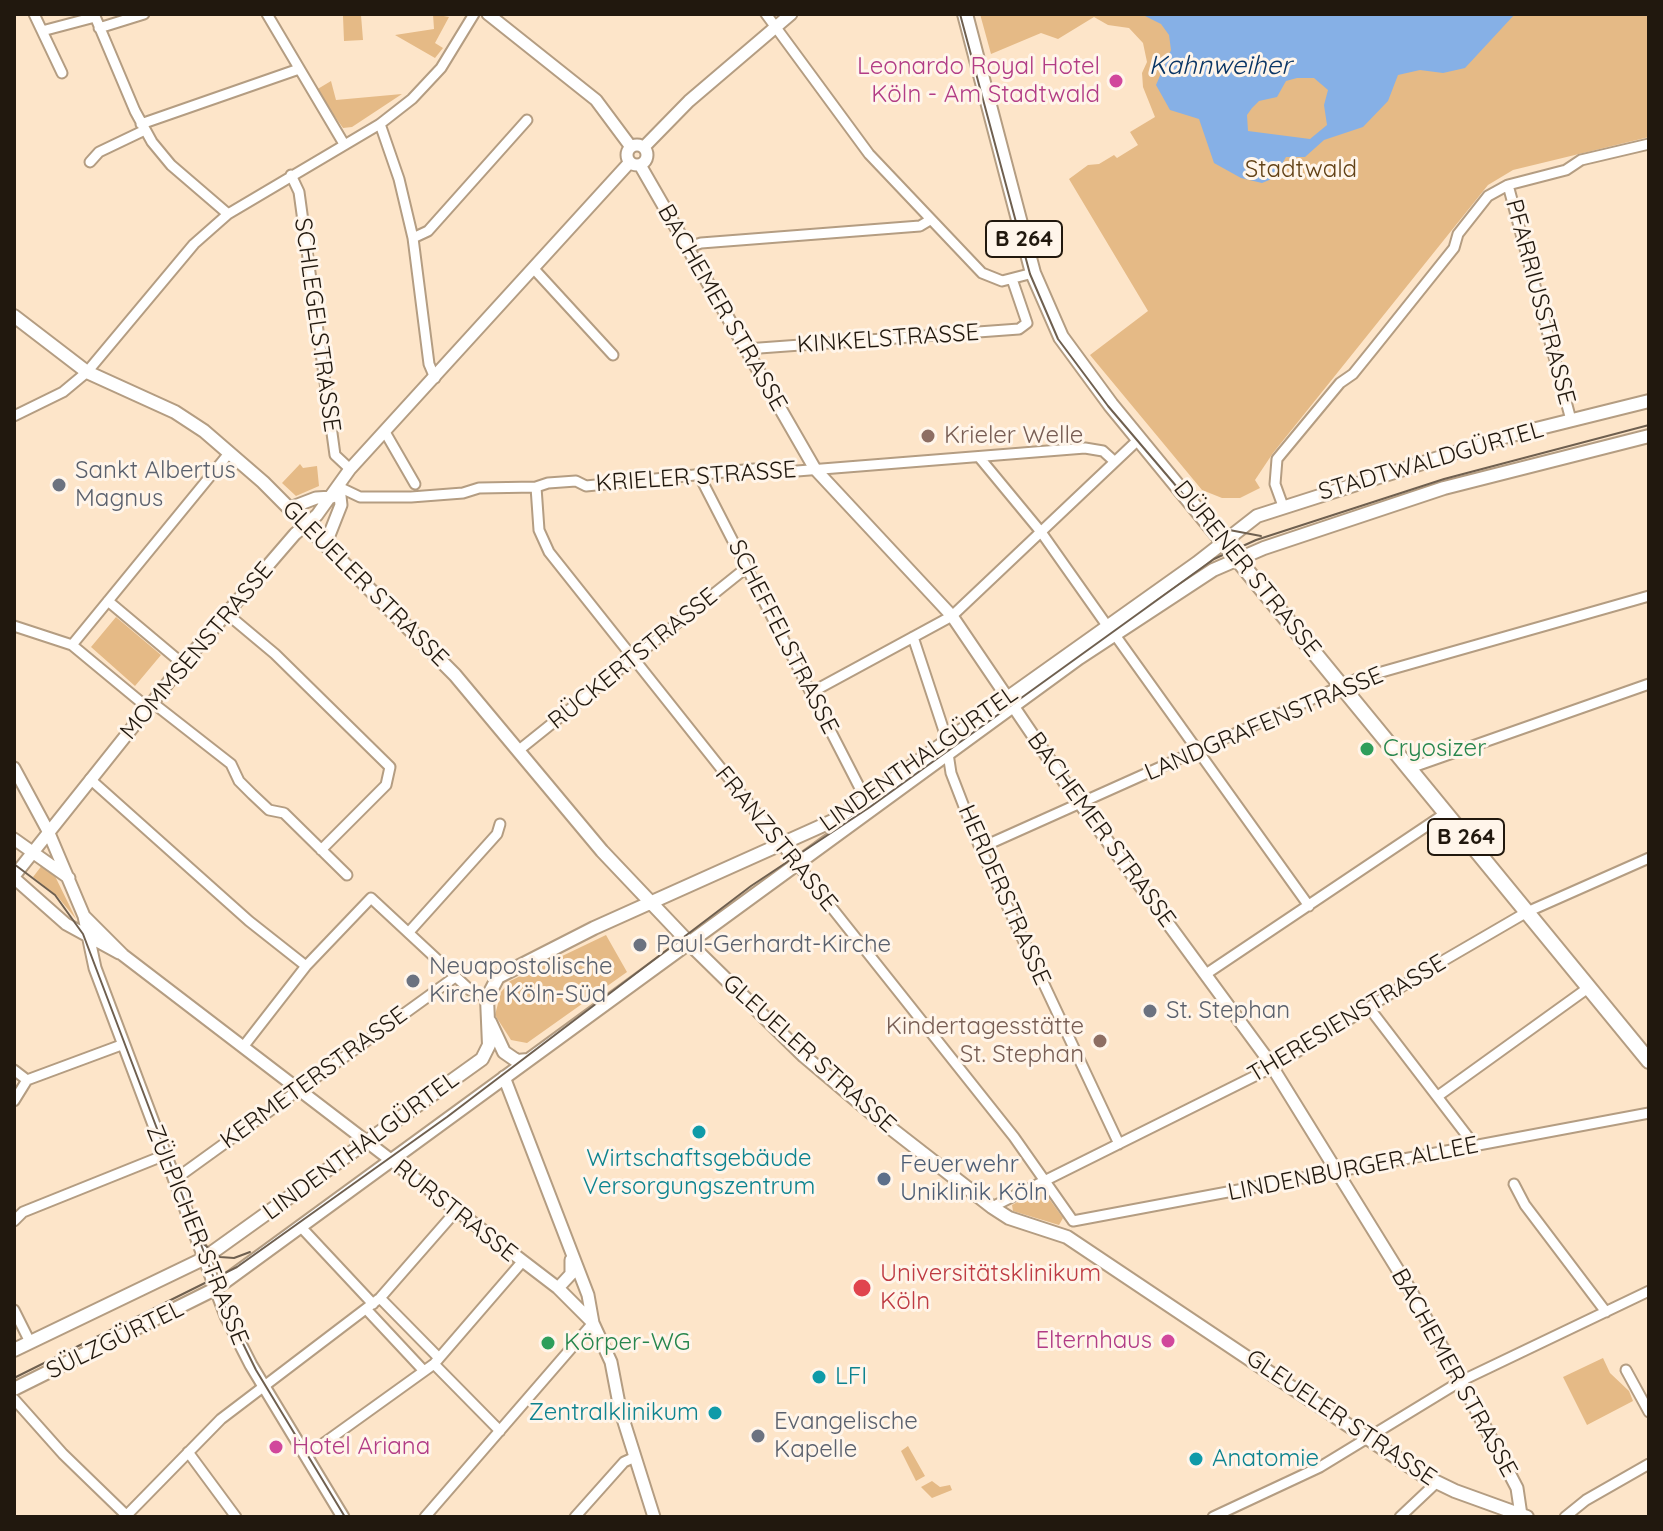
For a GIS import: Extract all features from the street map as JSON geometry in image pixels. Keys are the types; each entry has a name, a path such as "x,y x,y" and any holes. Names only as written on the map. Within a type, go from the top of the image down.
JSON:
{"main road":[{"name":"DÜRENER STRASSE","path":"965,14 1033,273 1061,337 1139,439 1649,1061"},
{"name":"GLEUELER STRASSE","path":"14,316 87,372 175,412 230,452 326,543 455,675 602,851 689,943 804,1056 992,1207 1009,1218 1067,1237 1436,1483 1524,1516"},
{"name":"STADTWALDGÜRTEL","path":"1223,541 1257,516 1283,506 1504,437 1649,401"},
{"name":"STADTWALDGÜRTEL","path":"1237,558 1444,488 1649,436"},
{"name":"LINDENTHALGÜRTEL","path":"1112,631 1223,541"},
{"name":"LINDENTHALGÜRTEL","path":"215,1289 796,864 1011,701 1112,631 1237,558"},
{"name":"LINDENTHALGÜRTEL","path":"203,1259 482,1059 489,1045 487,998 498,977 516,965 823,827 947,748"},
{"name":"LINDENTHALGÜRTEL","path":"487,1015 504,1052 517,1061 528,1060"},
{"name":"LINDENTHALGÜRTEL","path":"487,1015 504,1077"},
{"name":"SÜLZGÜRTEL","path":"14,1350 203,1259"},
{"name":"SÜLZGÜRTEL","path":"14,1389 215,1289"}],"street":[{"path":"34,14 62,73"},
{"path":"99,28 144,14"},
{"path":"267,14 344,144"},
{"path":"14,416 51,399 87,372 194,244 228,214 380,124 412,99 441,68 474,14"},
{"path":"488,14 596,100 638,147 647,159 635,163 628,152 638,147 791,14"},
{"path":"766,14 869,154 982,273 993,280 1033,273"},
{"path":"42,31 94,16 143,127 171,165 228,214"},
{"path":"90,162 99,152 143,127 299,69"},
{"path":"413,238 428,231 527,120"},
{"path":"380,124 399,179 413,238 429,364 435,378"},
{"path":"1283,506 1275,484 1277,459 1419,293 1454,248 1458,234 1488,196 1508,185 1566,170 1581,160 1649,144"},
{"name":"BACHEMER STRASSE","path":"635,163 815,469 952,616 1081,803 1273,1067 1461,1381 1514,1481 1524,1516"},
{"name":"MOMMSENSTRASSE","path":"14,877 183,664 336,492 350,469 635,163"},
{"name":"SCHLEGELSTRASSE","path":"291,175 299,192 335,455 350,469"},
{"name":"PFARRIUSSTRASSE","path":"1508,185 1571,420"},
{"path":"686,248 701,243 920,226 930,220"},
{"path":"534,269 613,355"},
{"name":"KINKELSTRASSE","path":"746,349 1019,329 1027,323 1012,279"},
{"path":"385,432 415,484"},
{"path":"812,692 952,616 1139,439"},
{"name":"KRIELER STRASSE","path":"336,492 360,497 429,496 529,484 536,487 576,481 586,486 754,469 772,473 1085,448 1103,451 1114,461"},
{"path":"72,645 230,452"},
{"path":"979,457 1041,532 1309,906"},
{"name":"SCHEFFELSTRASSE","path":"699,475 866,800"},
{"name":"FRANZSTRASSE","path":"536,487 541,539 1045,1178 1073,1221"},
{"path":"290,508 336,492 341,505 326,543"},
{"name":"RÜCKERTSTRASSE","path":"519,750 746,568"},
{"name":"LANDGRAFENSTRASSE","path":"980,848 1342,685 1649,596"},
{"path":"108,601 183,664"},
{"path":"226,613 285,663 390,767 386,785 321,850"},
{"path":"14,626 72,645 231,764 239,781 252,794 269,810 284,813 347,875"},
{"name":"HERDERSTRASSE","path":"913,637 947,748 951,773 980,848 1119,1144"},
{"path":"1410,768 1649,684"},
{"name":"ZÜLPICHER STRASSE","path":"14,768 48,831 84,916 87,936 124,1044 215,1289 263,1387 343,1517"},
{"path":"90,779 249,921 306,966"},
{"path":"1206,974 1446,813"},
{"path":"409,932 497,834 500,824"},
{"path":"14,839 69,878"},
{"name":"THERESIENSTRASSE","path":"992,1207 1273,1067 1527,912 1649,858"},
{"path":"14,877 66,924 87,936"},
{"path":"243,1047 306,966 371,898 455,977 487,998"},
{"name":"RURSTRASSE","path":"84,916 123,955 558,1288 593,1323"},
{"name":"RURSTRASSE","path":"87,936 123,955"},
{"name":"KERMETERSTRASSE","path":"174,1180 455,977"},
{"path":"1438,1096 1588,988"},
{"path":"1370,1009 1475,1146"},
{"path":"14,1101 27,1080 124,1044"},
{"path":"14,1070 27,1080"},
{"path":"504,1077 593,1310 593,1323 612,1367 620,1409 654,1517"},
{"name":"LINDENBURGER ALLEE","path":"1073,1221 1649,1113"},
{"path":"14,1221 23,1212 165,1155"},
{"path":"1514,1184 1525,1205 1606,1312"},
{"path":"14,1205 23,1212"},
{"path":"14,1399 63,1454 127,1516 221,1419 373,1304 456,1211"},
{"path":"1067,1237 1073,1221"},
{"path":"300,1226 373,1304 436,1361 500,1431"},
{"path":"558,1288 571,1274 570,1252"},
{"path":"306,1456 436,1361 522,1262"},
{"path":"1213,1517 1281,1488 1461,1381 1649,1291"},
{"path":"373,1304 424,1371"},
{"path":"14,1310 30,1342"},
{"path":"425,1517 593,1323"},
{"path":"1626,1370 1649,1412"},
{"path":"188,1452 236,1517"},
{"path":"575,1517 624,1462 635,1457"},
{"path":"1565,1517 1586,1500 1649,1464"},
{"path":"1400,1517 1436,1483"}],"green space":[{"path":"433,14 449,17 435,43 443,48 435,58 395,35 434,29"},
{"name":"Stadtwald","path":"980,14 1649,14 1649,137 1513,170 1488,185 1273,453 1255,480 1260,488 1240,498 1222,498 1202,490 1090,355 1148,311 1069,179 1088,165 1099,164 1114,155 1117,158 1138,145 1130,132 1155,117 1143,87 1142,73 1147,62 1143,43 1129,28 1108,25 1094,17 1058,39 1041,33 991,54"},
{"path":"361,15 363,40 344,41 343,16"},
{"path":"331,81 336,100 402,94 352,127 343,128 316,90"},
{"path":"300,464 303,468 317,466 319,486 296,496 282,483"},
{"path":"116,617 161,655 135,686 91,647"},
{"path":"43,864 52,870 76,919 57,896 33,877"},
{"path":"606,935 627,972 527,1043 511,1040 495,1015 501,992 510,981"},
{"path":"1042,1189 1063,1218 1059,1225 1013,1211 1012,1205"},
{"path":"1603,1358 1610,1373 1629,1391 1633,1401 1587,1425 1563,1377"},
{"path":"908,1446 925,1476 916,1481 901,1451"},
{"path":"932,1481 940,1487 950,1485 952,1490 932,1498 921,1487"}],"water":[{"name":"Kahnweiher","path":"1141,14 1515,14 1465,68 1443,73 1420,70 1398,75 1388,101 1363,127 1324,140 1305,157 1286,157 1274,178 1262,183 1241,178 1214,163 1199,119 1170,110 1156,85 1171,50 1169,35 1161,24","holes":["1314,78 1328,90 1324,105 1327,125 1310,139 1248,131 1247,115 1259,101 1277,97 1286,81"]}],"tram line":[{"path":"960,14 1030,274 1058,339 1108,406 1194,507 1224,529 1261,536"},
{"path":"14,1378 237,1267 447,1117 751,886 870,807 1214,559 1256,540 1444,479 1649,425"},
{"path":"14,864 55,895 83,934 224,1305 256,1370 345,1517"},
{"path":"201,1242 220,1257 234,1258 250,1252"}],"place":[{"name":"Leonardo Royal Hotel Köln - Am Stadtwald","path":"1116,81"},
{"name":"Krieler Welle","path":"928,436"},
{"name":"Sankt Albertus Magnus","path":"59,485"},
{"name":"Cryosizer","path":"1367,749"},
{"name":"Paul-Gerhardt-Kirche","path":"640,945"},
{"name":"Neuapostolische Kirche Köln-Süd","path":"413,981"},
{"name":"St. Stephan","path":"1150,1011"},
{"name":"Kindertagesstätte St. Stephan","path":"1100,1041"},
{"name":"Wirtschaftsgebäude Versorgungszentrum","path":"699,1132"},
{"name":"Feuerwehr Uniklinik Köln","path":"884,1179"},
{"name":"Universitätsklinikum Köln","path":"862,1288"},
{"name":"Elternhaus","path":"1168,1341"},
{"name":"Körper-WG","path":"548,1343"},
{"name":"LFI","path":"819,1377"},
{"name":"Zentralklinikum","path":"715,1413"},
{"name":"Evangelische Kapelle","path":"758,1436"},
{"name":"Hotel Ariana","path":"276,1447"},
{"name":"Anatomie","path":"1196,1459"}]}
